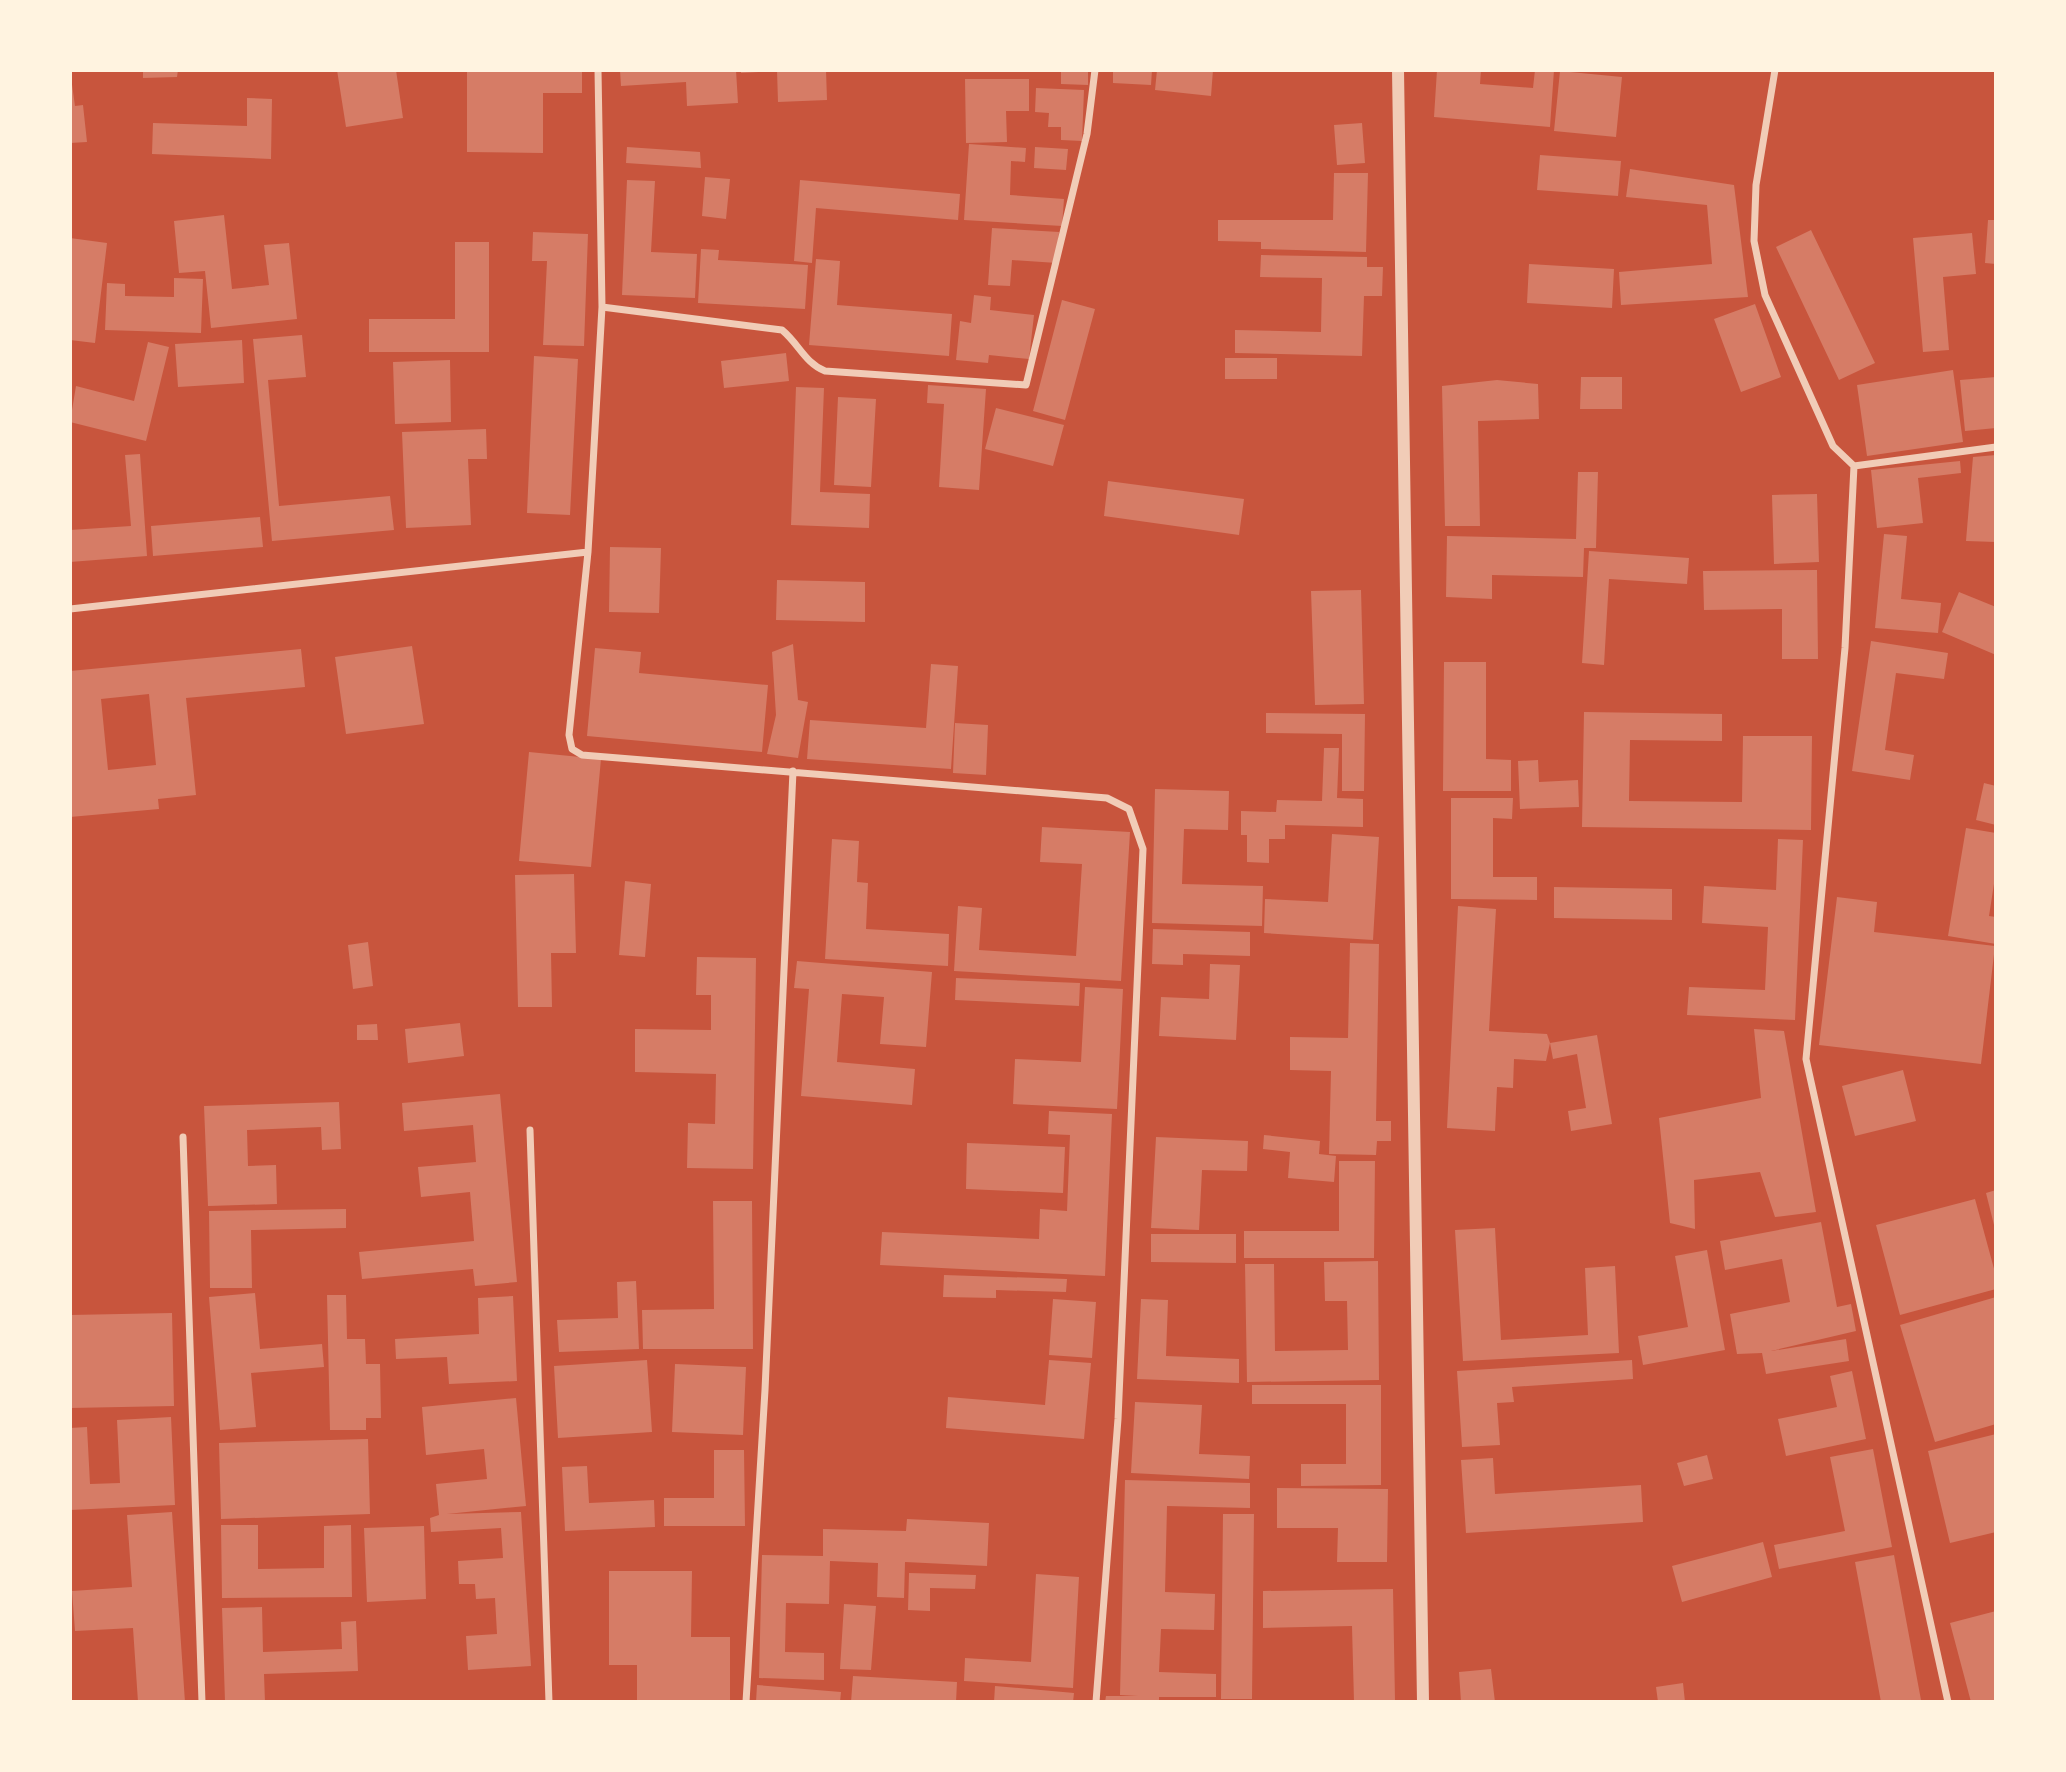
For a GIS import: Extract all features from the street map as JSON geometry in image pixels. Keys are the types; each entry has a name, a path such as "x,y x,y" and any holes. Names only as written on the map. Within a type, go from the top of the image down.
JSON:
{"street":[{"path":"598,70 602,307 588,552 569,735 572,749 582,755 1107,798 1129,809 1143,849 1118,1419 1096,1702"},
{"path":"602,307 782,330 792,338 810,365 825,371 1027,385 1087,134 1095,70"},
{"path":"1398,70 1423,1702"},
{"path":"1775,70 1756,185 1754,241 1765,295 1833,446 1854,467 1845,648 1806,1059 1948,1702"},
{"path":"1854,467 1996,447"},
{"path":"70,609 588,552"},
{"path":"746,1702 766,1376 793,772"},
{"path":"530,1130 548,1702"},
{"path":"183,1137 202,1702"}],"building":[{"path":"70,70 75,106 83,105 87,142 70,143"},
{"path":"143,70 178,70 177,77 143,78"},
{"path":"337,70 396,70 403,118 346,127"},
{"path":"582,70 582,93 543,93 543,153 467,152 467,71"},
{"path":"620,70 736,70 738,103 687,106 686,82 621,86"},
{"path":"741,70 759,70 759,72 741,73"},
{"path":"777,70 826,70 827,100 778,102"},
{"path":"1061,70 1088,70 1088,85 1061,84"},
{"path":"1113,70 1152,70 1151,85 1113,83"},
{"path":"1157,70 1213,70 1211,96 1155,90"},
{"path":"1437,70 1481,70 1480,84 1533,88 1535,70 1554,70 1550,127 1434,117"},
{"path":"1560,71 1622,77 1616,137 1554,131"},
{"path":"965,79 1029,79 1029,111 1006,111 1007,142 966,143"},
{"path":"1036,88 1084,90 1082,141 1061,140 1061,127 1048,127 1049,113 1035,112"},
{"path":"247,98 272,99 271,159 152,154 153,123 247,126"},
{"path":"1362,123 1365,163 1337,165 1334,125"},
{"path":"969,144 1026,148 1025,162 1011,161 1010,195 1064,199 1062,226 964,220"},
{"path":"627,147 700,152 701,168 626,163"},
{"path":"1035,147 1068,149 1066,170 1034,168"},
{"path":"1540,155 1621,161 1618,196 1537,190"},
{"path":"1630,169 1734,185 1748,297 1621,305 1619,272 1712,264 1707,205 1626,197"},
{"path":"1334,173 1368,173 1366,252 1261,249 1261,242 1218,241 1218,220 1333,220"},
{"path":"705,177 730,179 726,219 702,216"},
{"path":"627,180 655,181 651,252 697,254 695,298 622,295"},
{"path":"800,180 960,194 958,220 816,208 812,263 794,261"},
{"path":"224,215 232,289 269,285 264,245 289,243 297,319 211,328 205,271 179,273 174,221"},
{"path":"1988,220 1996,220 1996,264 1985,263"},
{"path":"992,228 1059,232 1057,263 1012,260 1010,286 988,285"},
{"path":"1811,230 1875,363 1839,380 1776,247"},
{"path":"533,232 588,234 584,346 543,345 547,261 532,261"},
{"path":"1972,233 1976,274 1943,277 1949,350 1923,352 1913,238"},
{"path":"70,238 107,243 95,343 70,340"},
{"path":"455,242 489,242 489,352 369,352 369,319 455,319"},
{"path":"701,249 719,250 718,260 808,265 805,309 698,303"},
{"path":"1261,255 1367,257 1367,267 1383,267 1382,296 1364,296 1362,356 1235,353 1235,330 1321,332 1322,278 1260,277"},
{"path":"816,259 840,261 837,305 952,314 949,356 809,345"},
{"path":"1529,264 1614,269 1612,308 1527,303"},
{"path":"174,278 203,279 201,333 105,330 107,283 125,284 125,296 174,297"},
{"path":"974,295 991,297 990,310 1034,315 1029,359 989,355 988,363 956,360 960,321 971,323"},
{"path":"1062,300 1095,309 1065,420 1033,411"},
{"path":"1755,304 1781,377 1741,392 1714,319"},
{"path":"302,335 306,377 268,380 279,506 390,496 394,530 272,541 253,339"},
{"path":"242,340 244,383 178,387 175,344"},
{"path":"148,342 169,347 146,441 70,422 76,386 134,401"},
{"path":"786,353 789,381 724,388 721,361"},
{"path":"534,356 578,359 570,515 527,513"},
{"path":"1225,358 1277,358 1277,379 1225,379"},
{"path":"450,360 451,422 395,424 393,362"},
{"path":"1953,370 1963,442 1867,456 1857,385"},
{"path":"1581,377 1622,377 1622,409 1580,409"},
{"path":"1996,377 1996,428 1965,431 1960,380"},
{"path":"1497,380 1538,384 1539,419 1478,421 1480,526 1445,526 1442,386"},
{"path":"928,385 986,389 979,490 939,487 944,404 927,403"},
{"path":"796,387 824,388 820,492 870,494 869,528 791,525"},
{"path":"838,397 876,399 871,487 834,485"},
{"path":"996,408 1064,425 1053,466 985,449"},
{"path":"486,429 487,459 468,459 471,525 406,528 402,432"},
{"path":"140,454 147,556 70,562 70,530 131,526 125,455"},
{"path":"1996,455 1996,542 1966,541 1973,457"},
{"path":"1960,461 1961,473 1918,478 1923,523 1877,528 1871,470"},
{"path":"1578,472 1598,472 1596,548 1584,548 1583,577 1492,575 1492,599 1446,597 1447,536 1576,539"},
{"path":"1108,481 1244,499 1239,535 1104,516"},
{"path":"1817,494 1819,562 1774,564 1772,495"},
{"path":"260,517 263,547 153,556 151,526"},
{"path":"1884,534 1907,536 1901,599 1941,603 1938,633 1875,628"},
{"path":"610,547 661,548 659,613 609,612"},
{"path":"1589,551 1689,558 1687,584 1609,579 1604,665 1582,663"},
{"path":"1817,570 1818,659 1782,659 1782,609 1704,610 1703,571"},
{"path":"777,580 865,582 865,622 776,620"},
{"path":"1361,590 1364,704 1315,705 1311,591"},
{"path":"1959,592 1996,607 1996,655 1942,632"},
{"path":"1871,641 1948,653 1944,679 1896,673 1885,750 1914,755 1910,780 1852,771"},
{"path":"793,644 798,700 808,702 798,758 767,754 776,715 772,652"},
{"path":"412,646 424,724 346,734 335,657"},
{"path":"595,648 641,652 639,673 768,685 762,752 587,736"},
{"path":"301,649 305,687 186,698 196,795 158,799 159,809 70,817 70,671","holes":["149,694 156,765 108,770 101,699"]},
{"path":"1444,662 1486,662 1486,759 1511,760 1511,791 1443,791"},
{"path":"931,664 958,666 951,769 807,759 810,720 926,728"},
{"path":"1584,712 1722,714 1722,741 1630,740 1629,801 1742,802 1743,736 1812,736 1811,830 1582,827"},
{"path":"1266,713 1365,714 1364,791 1342,791 1342,734 1266,733"},
{"path":"955,723 988,725 986,775 953,773"},
{"path":"1324,748 1339,748 1337,798 1363,799 1363,827 1285,825 1285,839 1269,839 1269,863 1247,862 1247,835 1241,835 1241,811 1276,812 1277,800 1322,801"},
{"path":"529,752 601,759 591,867 519,861"},
{"path":"1538,760 1539,782 1578,780 1579,807 1520,809 1518,761"},
{"path":"1984,783 1996,786 1996,825 1976,820"},
{"path":"1155,789 1229,791 1228,830 1184,829 1182,884 1263,886 1262,926 1152,923"},
{"path":"1451,798 1513,798 1512,819 1493,818 1493,877 1537,877 1537,900 1451,899"},
{"path":"1042,827 1130,832 1121,981 954,971 958,906 982,908 979,950 1076,956 1082,864 1040,862"},
{"path":"1966,828 1996,833 1996,871 1989,916 1996,917 1996,944 1948,936"},
{"path":"1332,834 1379,837 1373,940 1264,933 1265,899 1328,902"},
{"path":"832,839 859,841 857,882 868,883 866,929 949,934 948,966 825,959"},
{"path":"1778,839 1803,840 1795,1020 1687,1015 1689,987 1765,990 1768,927 1702,923 1704,886 1776,890"},
{"path":"574,874 576,953 551,953 552,1007 518,1007 515,875"},
{"path":"625,881 651,884 645,957 619,955"},
{"path":"1554,887 1672,889 1672,920 1554,918"},
{"path":"1837,897 1877,902 1874,932 1995,946 1981,1064 1819,1045"},
{"path":"1458,906 1496,909 1489,1031 1547,1034 1550,1043 1546,1061 1514,1059 1513,1088 1497,1087 1495,1131 1447,1128"},
{"path":"1153,929 1250,932 1250,956 1183,954 1183,965 1152,964"},
{"path":"368,942 373,986 353,989 348,945"},
{"path":"1350,943 1379,944 1376,1121 1391,1121 1391,1141 1377,1141 1376,1155 1329,1154 1331,1071 1290,1070 1290,1037 1348,1038"},
{"path":"697,957 756,958 753,1169 687,1168 688,1123 715,1124 716,1074 635,1072 635,1029 711,1030 711,995 696,995"},
{"path":"797,961 932,972 926,1047 880,1044 884,997 842,994 837,1062 915,1069 912,1105 801,1096 809,989 794,988"},
{"path":"1210,964 1240,965 1236,1040 1159,1036 1161,997 1209,999"},
{"path":"956,978 1080,983 1079,1006 955,1000"},
{"path":"1085,987 1123,989 1117,1109 1013,1104 1015,1059 1081,1062"},
{"path":"460,1023 464,1056 408,1063 405,1029"},
{"path":"377,1024 378,1040 357,1040 357,1025"},
{"path":"1754,1029 1784,1031 1816,1212 1775,1217 1760,1172 1694,1180 1695,1229 1670,1223 1659,1118 1761,1098"},
{"path":"1597,1035 1612,1124 1571,1131 1568,1111 1586,1108 1577,1054 1553,1059 1550,1043"},
{"path":"1903,1070 1916,1121 1855,1136 1842,1086"},
{"path":"500,1094 517,1282 475,1286 473,1269 362,1279 359,1252 474,1241 470,1192 421,1197 418,1167 476,1162 473,1125 404,1131 402,1103"},
{"path":"339,1102 341,1149 322,1150 321,1127 247,1130 248,1166 276,1165 277,1204 208,1206 204,1106"},
{"path":"1049,1111 1112,1114 1105,1276 880,1265 882,1232 1039,1239 1040,1209 1067,1211 1070,1135 1048,1134"},
{"path":"1264,1135 1320,1141 1319,1154 1336,1156 1334,1182 1288,1178 1290,1152 1263,1149"},
{"path":"1156,1137 1248,1141 1247,1171 1202,1170 1199,1230 1151,1228"},
{"path":"967,1143 1065,1147 1063,1193 966,1189"},
{"path":"1339,1161 1375,1161 1374,1258 1244,1258 1244,1231 1339,1231"},
{"path":"1996,1190 1996,1229 1995,1229 1986,1193"},
{"path":"1975,1199 1996,1276 1996,1289 1900,1315 1876,1225"},
{"path":"713,1201 752,1201 753,1349 643,1349 642,1310 714,1309"},
{"path":"346,1209 346,1228 251,1230 252,1288 210,1288 209,1211"},
{"path":"1821,1222 1837,1307 1851,1304 1856,1331 1771,1351 1846,1339 1849,1361 1766,1374 1762,1353 1737,1354 1730,1314 1790,1302 1782,1259 1725,1270 1720,1241"},
{"path":"1495,1228 1501,1340 1588,1335 1585,1268 1615,1266 1619,1353 1463,1361 1455,1230"},
{"path":"1151,1234 1236,1234 1236,1263 1151,1262"},
{"path":"1707,1250 1725,1350 1643,1365 1638,1336 1688,1327 1675,1256"},
{"path":"1378,1261 1379,1380 1247,1382 1245,1264 1274,1264 1275,1351 1348,1350 1347,1301 1325,1301 1324,1262"},
{"path":"944,1275 1067,1279 1066,1292 996,1290 996,1298 943,1297"},
{"path":"636,1281 639,1349 559,1352 557,1320 618,1318 617,1282"},
{"path":"255,1293 260,1349 322,1344 324,1367 251,1373 256,1427 220,1430 209,1297"},
{"path":"327,1295 346,1295 347,1339 365,1339 366,1364 380,1364 381,1418 366,1418 366,1430 330,1430"},
{"path":"513,1296 517,1381 449,1384 447,1357 396,1359 395,1339 479,1334 478,1298"},
{"path":"1996,1297 1996,1424 1935,1442 1900,1325"},
{"path":"1053,1299 1096,1302 1092,1358 1049,1355"},
{"path":"1141,1299 1168,1300 1166,1356 1239,1359 1239,1383 1137,1379"},
{"path":"172,1313 174,1406 70,1408 70,1315"},
{"path":"647,1360 652,1432 558,1438 554,1366"},
{"path":"1049,1360 1091,1363 1084,1439 946,1428 948,1397 1045,1405"},
{"path":"1632,1360 1633,1379 1512,1387 1514,1402 1497,1403 1500,1445 1462,1447 1457,1371"},
{"path":"675,1364 746,1367 743,1435 672,1432"},
{"path":"1852,1371 1866,1439 1786,1456 1778,1419 1837,1407 1830,1376"},
{"path":"1252,1385 1381,1385 1381,1485 1301,1486 1301,1464 1346,1464 1346,1404 1252,1404"},
{"path":"516,1398 526,1506 447,1514 521,1512 531,1666 468,1670 466,1636 497,1634 495,1598 476,1599 475,1584 459,1584 458,1561 503,1558 501,1528 431,1532 430,1518 439,1515 436,1484 487,1479 484,1449 426,1455 422,1407"},
{"path":"1135,1402 1202,1405 1199,1454 1250,1456 1249,1479 1131,1473"},
{"path":"171,1417 175,1505 70,1510 70,1428 87,1427 90,1484 120,1483 117,1420"},
{"path":"1996,1434 1996,1532 1950,1543 1928,1451"},
{"path":"368,1439 370,1514 221,1519 219,1443"},
{"path":"1873,1449 1892,1547 1779,1569 1774,1545 1845,1531 1830,1457"},
{"path":"714,1450 744,1450 745,1526 664,1526 664,1498 714,1498"},
{"path":"1707,1455 1713,1479 1684,1486 1677,1463"},
{"path":"1493,1458 1495,1494 1641,1485 1643,1522 1466,1533 1461,1460"},
{"path":"587,1466 589,1503 654,1500 655,1527 565,1531 562,1467"},
{"path":"1125,1480 1250,1483 1250,1508 1167,1506 1165,1592 1215,1594 1214,1630 1161,1629 1159,1672 1216,1674 1216,1697 1159,1697 1159,1702 1105,1702 1106,1696 1138,1696 1120,1695"},
{"path":"1277,1488 1388,1489 1387,1562 1337,1562 1338,1528 1277,1528"},
{"path":"172,1512 185,1702 138,1702 133,1628 75,1631 72,1591 132,1587 127,1515"},
{"path":"1223,1514 1254,1514 1252,1699 1221,1699"},
{"path":"907,1519 989,1523 987,1566 905,1562 904,1598 877,1597 878,1563 830,1561 829,1604 786,1603 785,1652 824,1653 824,1680 759,1678 762,1555 823,1556 823,1529 906,1531"},
{"path":"221,1525 258,1525 258,1569 324,1568 324,1526 351,1525 352,1597 222,1598"},
{"path":"424,1526 426,1599 367,1602 364,1528"},
{"path":"1763,1542 1772,1577 1682,1602 1672,1566"},
{"path":"1894,1555 1921,1700 1908,1702 1881,1702 1855,1562"},
{"path":"609,1571 692,1571 691,1637 730,1637 730,1702 637,1702 637,1665 609,1665"},
{"path":"909,1573 976,1575 975,1589 930,1588 930,1611 908,1610"},
{"path":"1036,1574 1079,1577 1073,1688 964,1681 965,1658 1031,1662"},
{"path":"1393,1589 1395,1701 1354,1702 1352,1626 1263,1628 1263,1591"},
{"path":"844,1604 876,1606 871,1670 840,1669"},
{"path":"262,1607 263,1652 342,1649 341,1622 356,1621 358,1671 264,1674 265,1702 225,1702 222,1608"},
{"path":"1996,1611 1996,1702 1971,1702 1950,1623"},
{"path":"1491,1669 1495,1702 1461,1702 1459,1672"},
{"path":"853,1676 957,1682 956,1702 851,1702"},
{"path":"1683,1683 1685,1702 1658,1702 1656,1687"},
{"path":"757,1685 841,1692 840,1702 756,1702"},
{"path":"995,1686 1074,1693 1073,1702 994,1702"}]}
